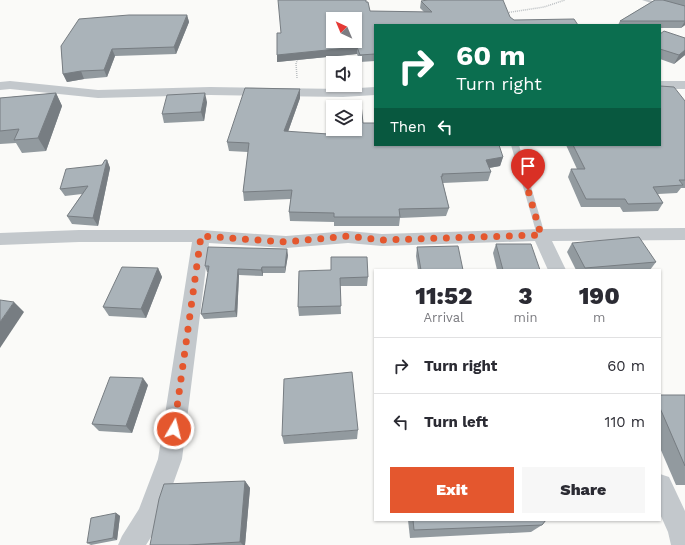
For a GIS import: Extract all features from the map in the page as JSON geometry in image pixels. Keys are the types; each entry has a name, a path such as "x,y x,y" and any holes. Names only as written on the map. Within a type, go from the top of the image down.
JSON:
{"street":[{"path":"0,86 10,85 98,94 210,91 343,94 374,91"},
{"path":"661,85 685,85"},
{"path":"0,239 79,236 201,236 286,242 348,236 382,240 541,235 685,234"},
{"path":"541,235 558,269"},
{"path":"131,545 149,517 170,459 201,236"},
{"path":"661,488 681,531 684,545"}],"lane":[{"path":"644,0 685,12"},
{"path":"516,146 541,235"}],"path":[{"path":"502,13 544,7 565,0"},
{"path":"297,93 296,63 301,51"}],"building":[{"path":"278,0 366,0 370,11 432,12 421,1 503,0 510,17 514,20 574,19 577,24 374,24 374,54 360,55 357,48 362,48 362,12 326,12 326,48 347,48 277,55 277,33 281,33"},
{"path":"655,0 663,0 685,6 685,21 620,21"},
{"path":"129,15 187,15 174,47 112,49 104,70 81,71 63,74 61,46 79,19"},
{"path":"664,31 685,38 685,50 679,55 661,49 661,33"},
{"path":"661,86 674,87 685,101 685,180 679,180 683,185 653,187 663,203 628,204 625,199 586,199 571,169 585,169 574,146 661,146"},
{"path":"245,88 300,89 284,131 326,134 326,136 362,136 362,114 363,123 374,123 374,146 499,146 503,157 486,160 491,172 442,174 443,176 441,176 449,208 399,209 400,217 334,217 334,213 289,212 292,190 243,192 249,143 227,142"},
{"path":"56,93 38,138 14,140 19,129 0,131 0,98"},
{"path":"205,93 201,112 162,114 167,95"},
{"path":"105,160 107,160 93,218 67,216 88,186 60,189 66,169 102,165"},
{"path":"639,237 656,262 585,268 572,243"},
{"path":"496,244 531,244 540,269 503,269"},
{"path":"458,246 463,269 421,269 417,247"},
{"path":"208,247 287,249 285,267 262,267 261,270 238,269 235,311 201,314 209,266 205,266"},
{"path":"331,257 367,257 368,277 340,278 341,306 298,307 299,271 331,270"},
{"path":"122,267 158,268 141,309 103,307"},
{"path":"0,300 14,302 0,322"},
{"path":"352,372 358,430 282,436 284,379"},
{"path":"110,377 143,378 126,426 92,424"},
{"path":"661,395 685,395 685,466 661,410"},
{"path":"245,481 240,542 188,545 150,545 159,499 164,484"},
{"path":"116,513 113,538 87,543 91,518"},
{"path":"413,521 545,521 542,525 414,530"}],"route":[{"path":"174,429 201,236 286,242 348,236 382,240 541,235 528,190"}]}
